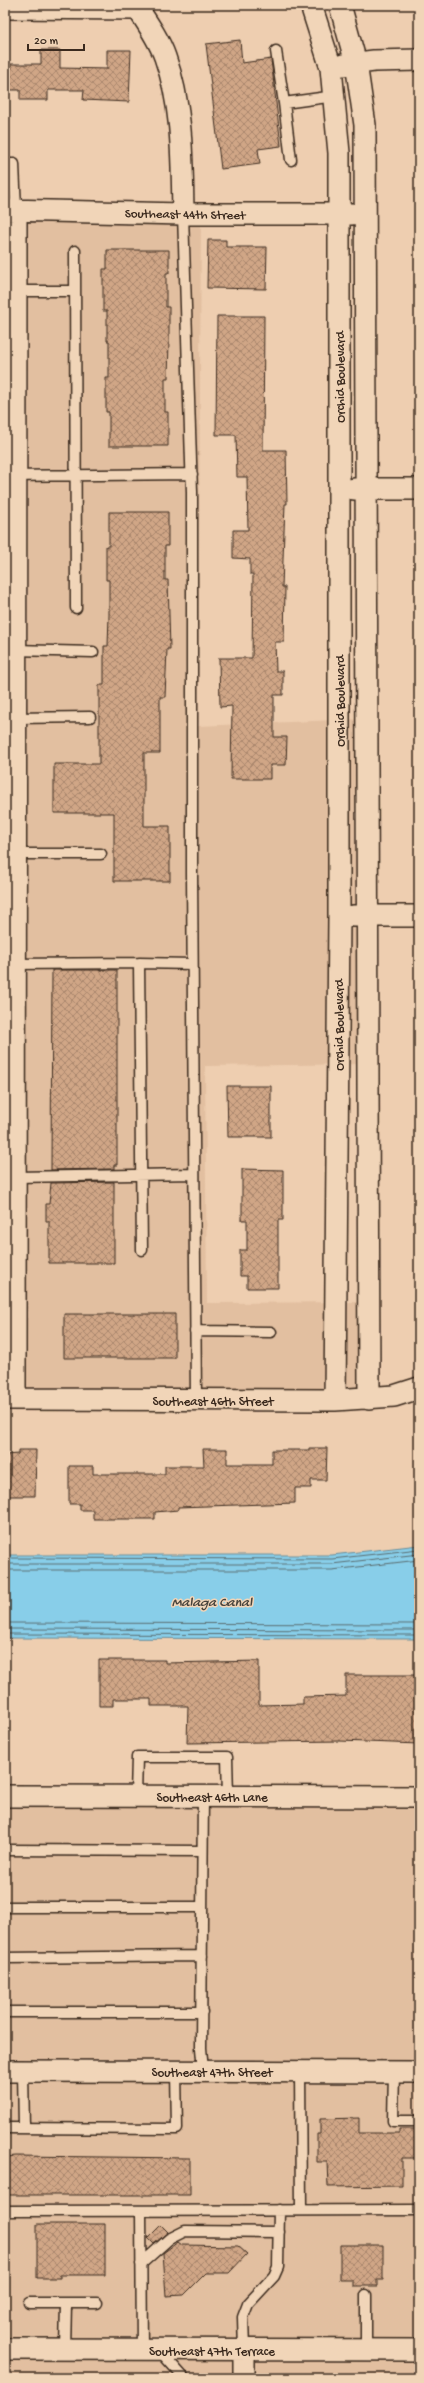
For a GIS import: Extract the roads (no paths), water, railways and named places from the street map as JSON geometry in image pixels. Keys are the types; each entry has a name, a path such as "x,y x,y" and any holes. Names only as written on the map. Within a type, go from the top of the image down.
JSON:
{"street":[{"name":"Orchid Boulevard","path":"311,5 331,68 335,96 338,153 340,490 339,915 335,1400"},
{"path":"340,5 356,63 365,125 368,489 367,916 369,1399"},
{"path":"5,8 138,9 165,56 174,86 182,158 183,214"},
{"path":"331,68 356,63 419,60"},
{"path":"10,210 15,290 10,343 10,476 14,650 10,680 14,718 15,854 10,964 15,1177 10,1311 10,1399"},
{"name":"Southeast 44th Street","path":"10,210 183,214 366,214"},
{"path":"340,490 419,489"},
{"path":"339,915 419,916"},
{"name":"Southeast 46th Street","path":"10,1399 335,1400 369,1399 394,1396 419,1388"},
{"name":"Southeast 46th Lane","path":"5,1796 419,1797"},
{"name":"Southeast 47th Street","path":"14,2071 419,2072"},
{"name":"Southeast 47th Terrace","path":"5,2350 419,2350"},
{"path":"244,2350 244,2378"}],"lane":[{"path":"276,52 291,160"},
{"path":"284,103 335,96"},
{"path":"5,164 14,164 10,210"},
{"path":"183,214 192,474 192,964 196,1400"},
{"path":"75,250 77,476 76,608"},
{"path":"15,290 75,290"},
{"path":"10,476 192,474"},
{"path":"14,650 93,652"},
{"path":"14,718 90,717"},
{"path":"15,854 101,854"},
{"path":"140,963 142,1250"},
{"path":"10,964 192,964"},
{"path":"15,1177 194,1174"},
{"path":"195,1331 270,1332"},
{"path":"136,1796 137,1757 227,1757 228,1796"},
{"path":"203,1796 203,2071"},
{"path":"5,1850 202,1851"},
{"path":"5,1907 202,1908"},
{"path":"5,1958 202,1956"},
{"path":"5,2012 202,2012"},
{"path":"14,2071 24,2128"},
{"path":"5,2128 177,2130 176,2071"},
{"path":"300,2071 302,2210"},
{"path":"394,2072 394,2121 419,2121"},
{"path":"244,2350 244,2317 248,2304 274,2276 278,2267 279,2210"},
{"path":"5,2211 419,2210"},
{"path":"141,2211 141,2264 150,2350 184,2378"},
{"path":"141,2264 169,2239 185,2231 279,2232"},
{"path":"366,2295 366,2350"},
{"path":"29,2303 97,2303"},
{"path":"65,2350 66,2303"}],"water":[{"name":"Malaga Canal","path":"419,1545 419,1639 5,1638 5,1555 332,1555"}]}
